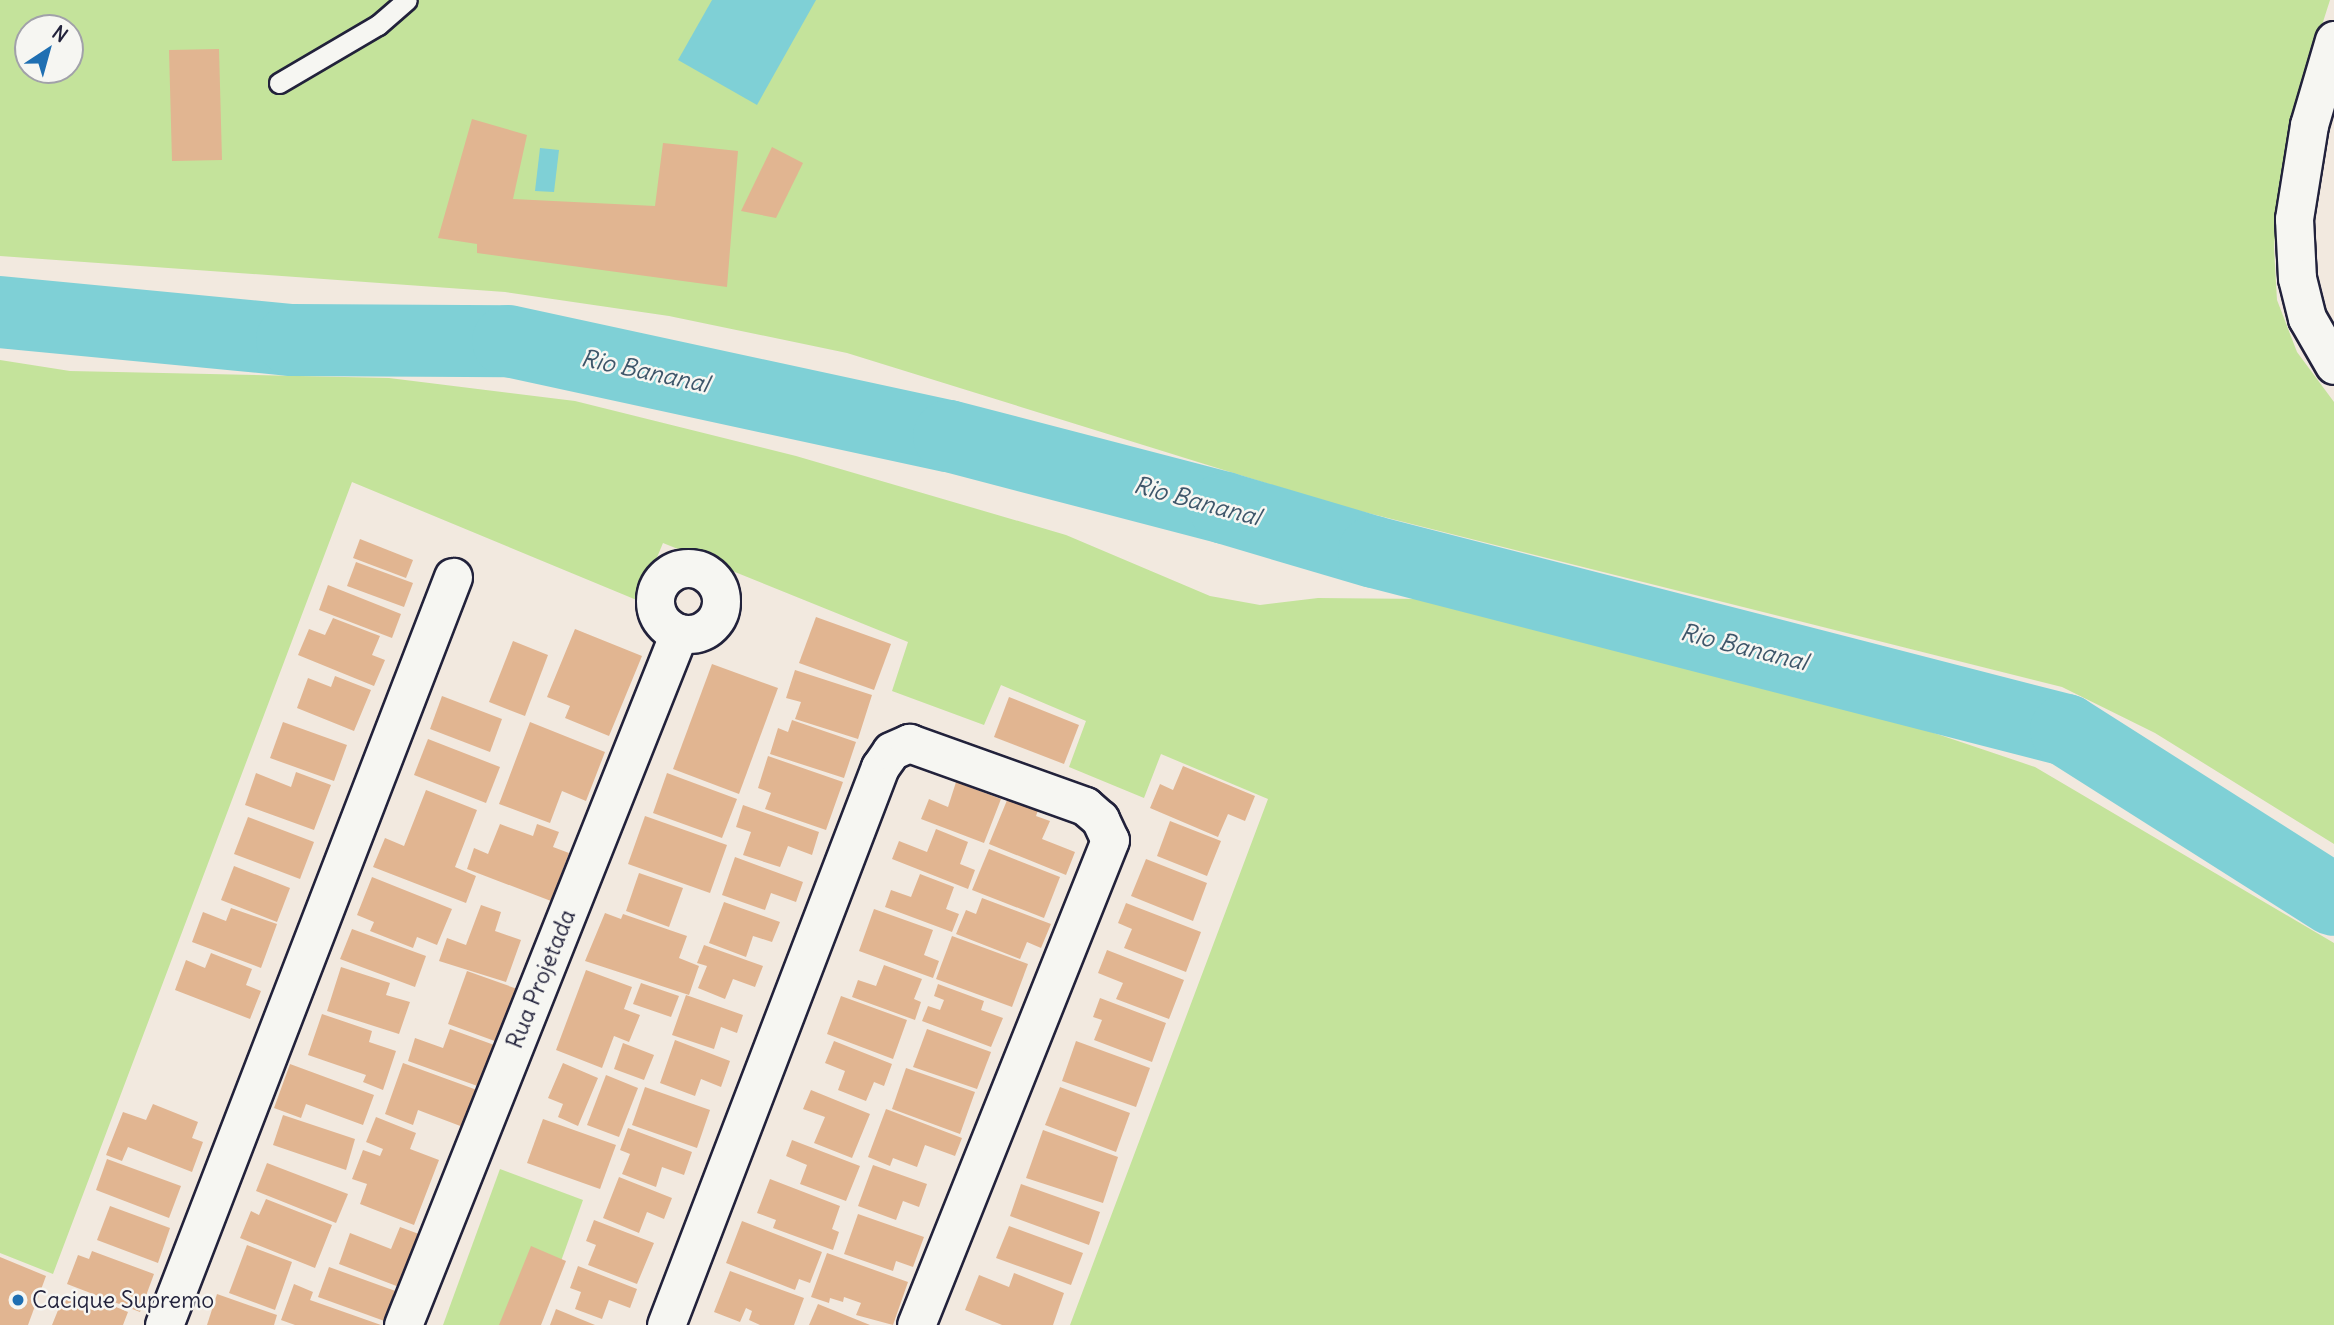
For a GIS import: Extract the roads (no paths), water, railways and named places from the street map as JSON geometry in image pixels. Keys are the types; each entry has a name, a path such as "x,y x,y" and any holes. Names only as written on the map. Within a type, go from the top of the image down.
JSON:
{"street":[{"path":"2334,40 2309,125 2294,219 2297,278 2307,318 2334,365"},
{"path":"164,1325 453,577"},
{"name":"Rua Projetada","path":"403,1325 679,633"},
{"path":"666,1325 880,767 891,751 909,743 1075,802 1100,819 1110,840 916,1325"}],"lane":[{"path":"279,83 377,25 407,0"}],"water":[{"path":"712,0 816,0 757,105 678,60"},
{"path":"540,148 559,150 554,192 535,191"}],"waterway":[{"name":"Rio Bananal","path":"0,312 292,340 508,341 949,436 1225,508 1374,552 2066,730 2334,900"}],"place":[{"name":"Cacique Supremo","path":"18,1300"}]}
